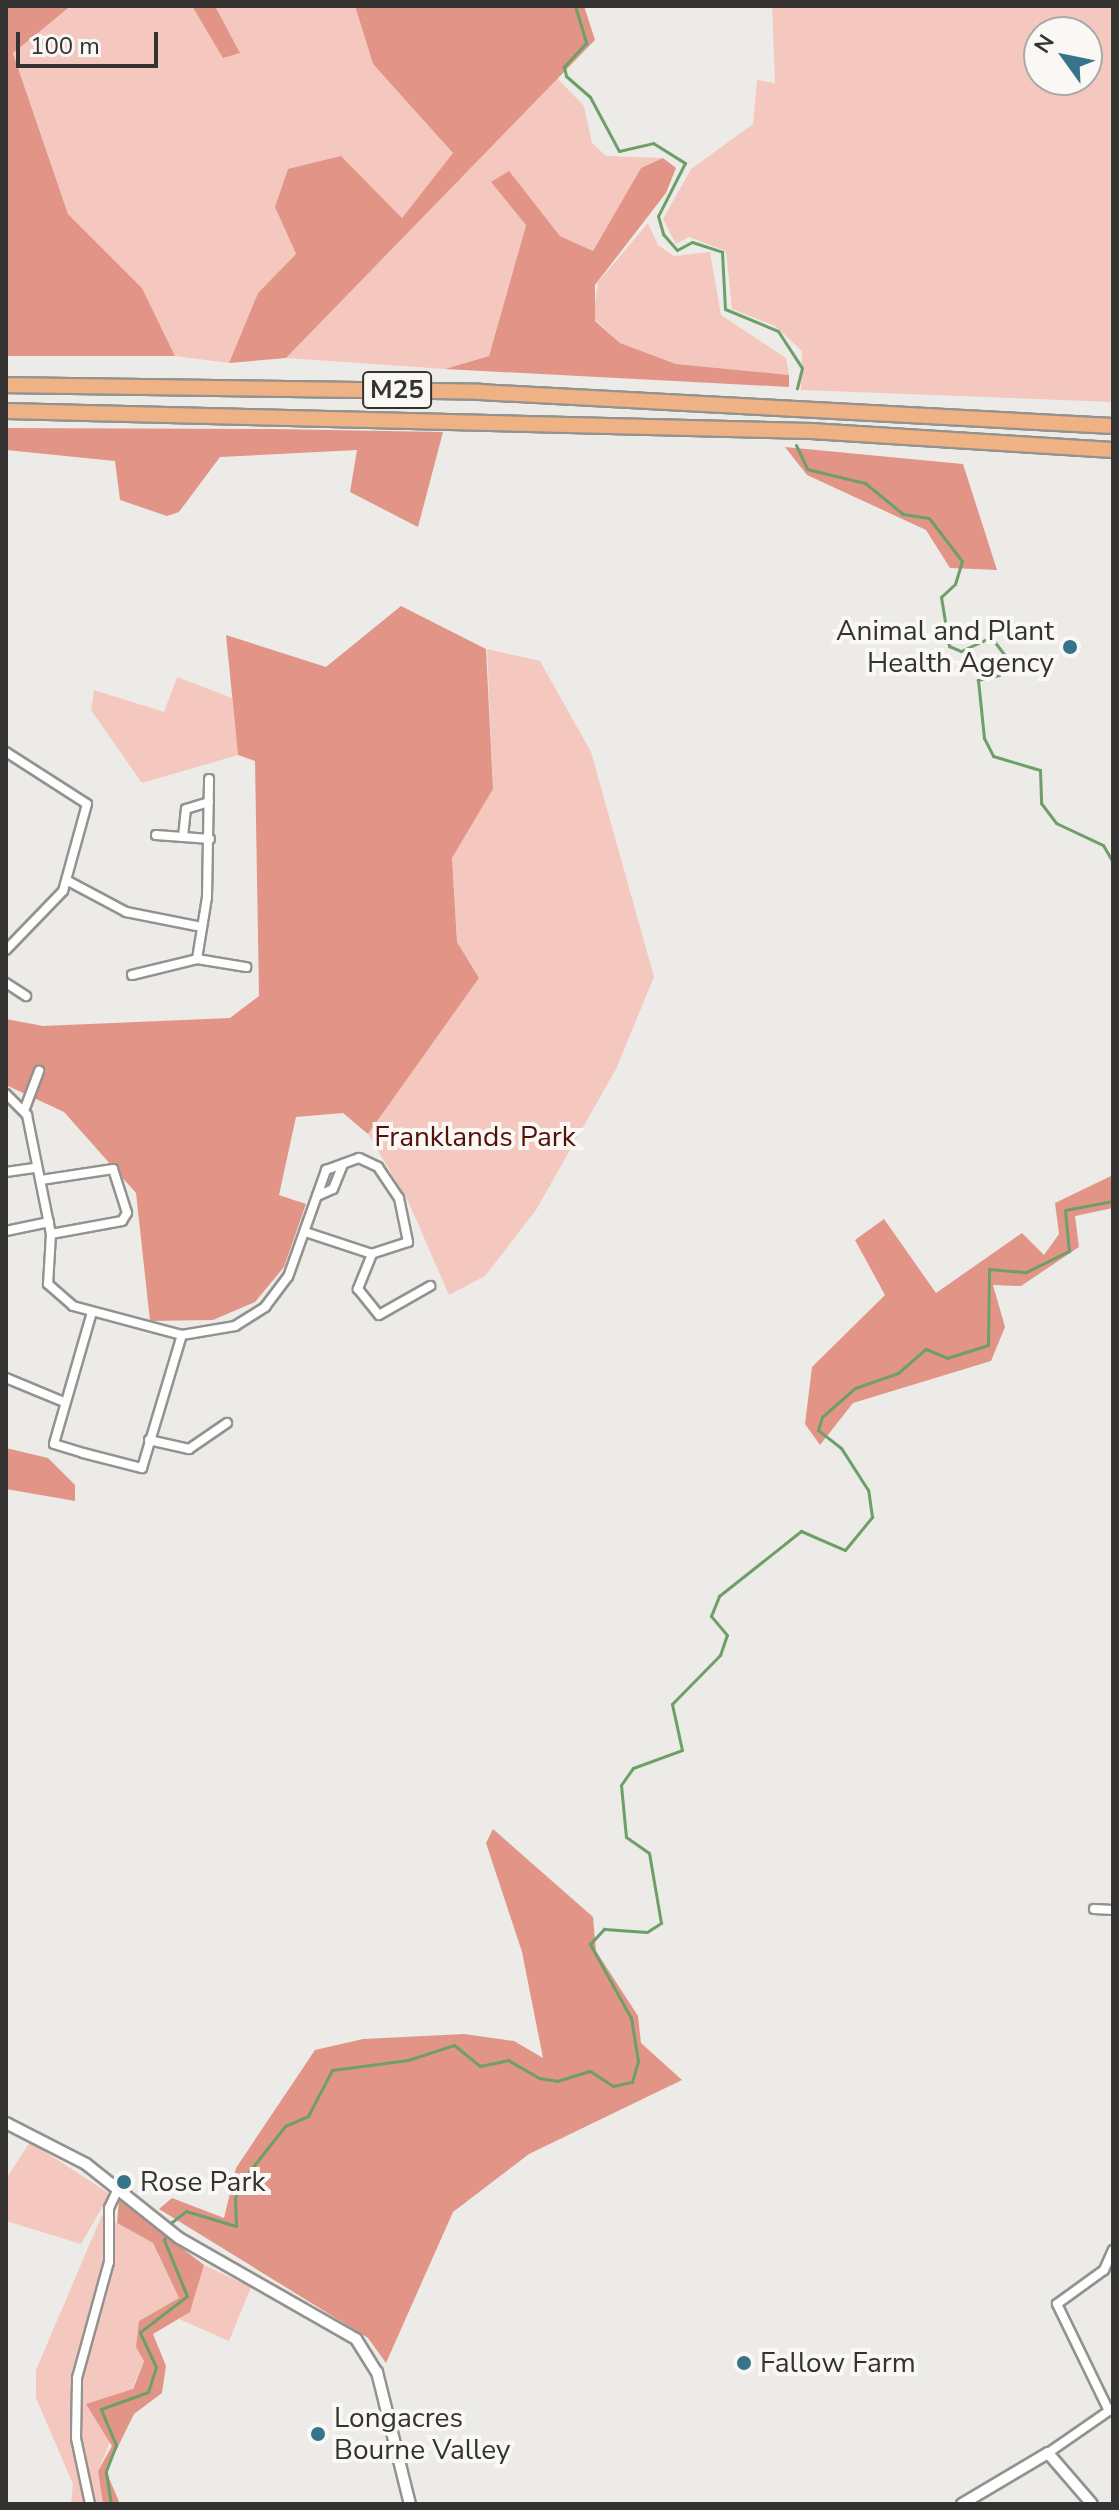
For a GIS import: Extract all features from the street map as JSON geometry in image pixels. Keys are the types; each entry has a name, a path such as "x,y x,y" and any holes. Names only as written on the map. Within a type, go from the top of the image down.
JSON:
{"highway":[{"name":"M25","path":"6,385 789,406 1113,426"},
{"name":"M25","path":"6,411 787,430 1113,450"}],"street":[{"path":"6,752 84,796 84,833 68,881 6,950"},
{"path":"197,959 197,926 205,914 210,839 209,779"},
{"path":"183,837 186,809 209,802"},
{"path":"156,835 210,839"},
{"path":"68,881 126,912 197,926"},
{"path":"132,975 197,959 246,967"},
{"path":"6,983 26,996"},
{"path":"39,1071 24,1111 51,1234 52,1293 92,1312 182,1335 235,1326 265,1307 288,1277 326,1170 359,1158 378,1167 399,1198 408,1242 372,1254 305,1232"},
{"path":"6,1094 24,1111"},
{"path":"317,1196 333,1189 343,1164"},
{"path":"6,1172 36,1168"},
{"path":"41,1180 109,1169 120,1176 122,1221 51,1234"},
{"path":"6,1231 49,1222"},
{"path":"372,1254 358,1289 379,1315 430,1286"},
{"path":"92,1312 54,1444 142,1468 182,1335"},
{"path":"6,1378 64,1402"},
{"path":"149,1440 189,1449 227,1423"},
{"path":"1094,1909 1113,1910"},
{"path":"6,2123 51,2143 118,2189 179,2238 365,2347 410,2504"},
{"path":"90,2504 76,2438 76,2392 109,2262 109,2208 118,2189"},
{"path":"962,2504 1048,2453 1111,2410 1057,2304 1104,2270 1113,2250"},
{"path":"1048,2453 1092,2504"}],"green space":[{"path":"72,6 192,6 224,58 239,52 215,6 355,6 373,64 454,153 402,218 341,156 275,207 296,254 258,293 229,363 175,356 142,288 68,214 13,52"},
{"path":"772,6 1113,6 1113,402 801,390 802,351 775,326 732,309 726,251 689,237 676,244 663,219 691,169 753,124 757,80 775,83"},
{"path":"557,78 584,106 592,143 606,156 663,158 641,168 593,251 560,236 509,172 492,182 526,224 489,356 445,369 286,358"},
{"path":"648,223 658,245 674,256 710,252 721,315 786,358 789,375 676,364 620,343 593,318 598,282"},
{"name":"Franklands Park","path":"487,649 540,661 591,752 654,977 616,1069 536,1210 485,1276 449,1295 408,1201 368,1134 479,978 457,942 452,858 493,789"},
{"path":"177,677 232,698 238,755 142,783 91,710 94,690 164,712"},
{"path":"30,2142 110,2194 81,2244 6,2221 6,2179"},
{"path":"102,2215 153,2243 179,2298 139,2321 144,2360 98,2471 103,2504 71,2504 73,2484 36,2398 36,2370"},
{"path":"204,2265 251,2287 229,2341 179,2319 190,2311"}],"shaded area":[{"path":"6,6 71,6 13,53 68,214 142,288 175,356 6,356"},
{"path":"192,6 215,6 240,53 223,58"},
{"path":"355,6 584,6 595,40 286,358 229,363 258,293 296,254 275,207 288,169 341,156 402,218 453,153 373,64"},
{"path":"663,158 676,168 666,193 595,285 595,321 620,343 676,364 789,375 789,387 445,369 489,356 526,225 491,182 509,171 560,236 593,251 641,168"},
{"path":"6,428 443,432 418,527 350,492 357,450 220,457 179,512 167,516 120,500 115,461 6,450"},
{"path":"785,447 963,464 997,570 950,568 926,530 807,475"},
{"path":"401,606 486,649 493,789 452,858 457,942 479,978 368,1134 343,1113 296,1117 279,1195 306,1204 284,1267 255,1302 213,1320 150,1321 136,1193 64,1112 6,1085 6,1019 43,1026 230,1018 259,996 255,761 238,755 226,635 326,667"},
{"path":"1113,1175 1113,1208 1075,1216 1079,1247 1021,1286 993,1285 1005,1327 991,1361 853,1403 820,1445 805,1424 812,1367 885,1295 855,1240 884,1219 936,1293 1022,1233 1044,1255 1059,1234 1055,1203"},
{"path":"6,1448 48,1458 75,1485 75,1501 6,1489"},
{"path":"493,1829 593,1917 596,1951 638,2016 641,2043 682,2080 529,2154 453,2212 386,2363 368,2338 159,2209 172,2198 224,2218 236,2168 315,2050 363,2039 464,2034 514,2041 543,2058 522,1952 486,1843"},
{"path":"119,2200 204,2265 190,2312 153,2334 166,2366 162,2393 134,2414 106,2471 120,2504 103,2504 98,2471 112,2446 86,2404 133,2389 144,2361 136,2347 139,2321 179,2298 153,2243 117,2223"}],"waterway":[{"path":"575,6 586,43 564,67 566,76 590,97 619,151 653,143 685,163 658,216 663,234 677,250 692,242 722,252 725,309 778,331 802,368 797,388"},
{"path":"796,445 807,469 865,483 903,514 929,518 962,561 955,584 941,597 949,646 961,651 991,637 1007,658 999,675 978,680 984,738 993,756 1040,770 1041,803 1056,823 1103,845 1113,862"},
{"path":"111,2504 106,2471 116,2445 101,2409 148,2392 156,2367 140,2332 187,2296 164,2240 172,2222 186,2211 236,2226 235,2198 244,2178 285,2126 308,2116 332,2070 408,2060 454,2045 480,2066 508,2060 539,2078 557,2081 590,2071 613,2086 632,2082 638,2061 631,2018 590,1944 604,1929 647,1932 661,1923 649,1853 626,1837 621,1785 633,1768 682,1750 672,1704 720,1655 727,1635 711,1616 719,1596 801,1531 845,1550 872,1517 868,1490 841,1448 818,1430 822,1417 855,1388 898,1373 926,1349 947,1358 988,1345 989,1269 1026,1272 1069,1251 1065,1210 1113,1201"}],"place":[{"name":"Animal and Plant Health Agency","path":"1070,647"},
{"name":"Rose Park","path":"124,2182"},
{"name":"Fallow Farm","path":"744,2363"},
{"name":"Longacres Bourne Valley","path":"318,2434"}]}
